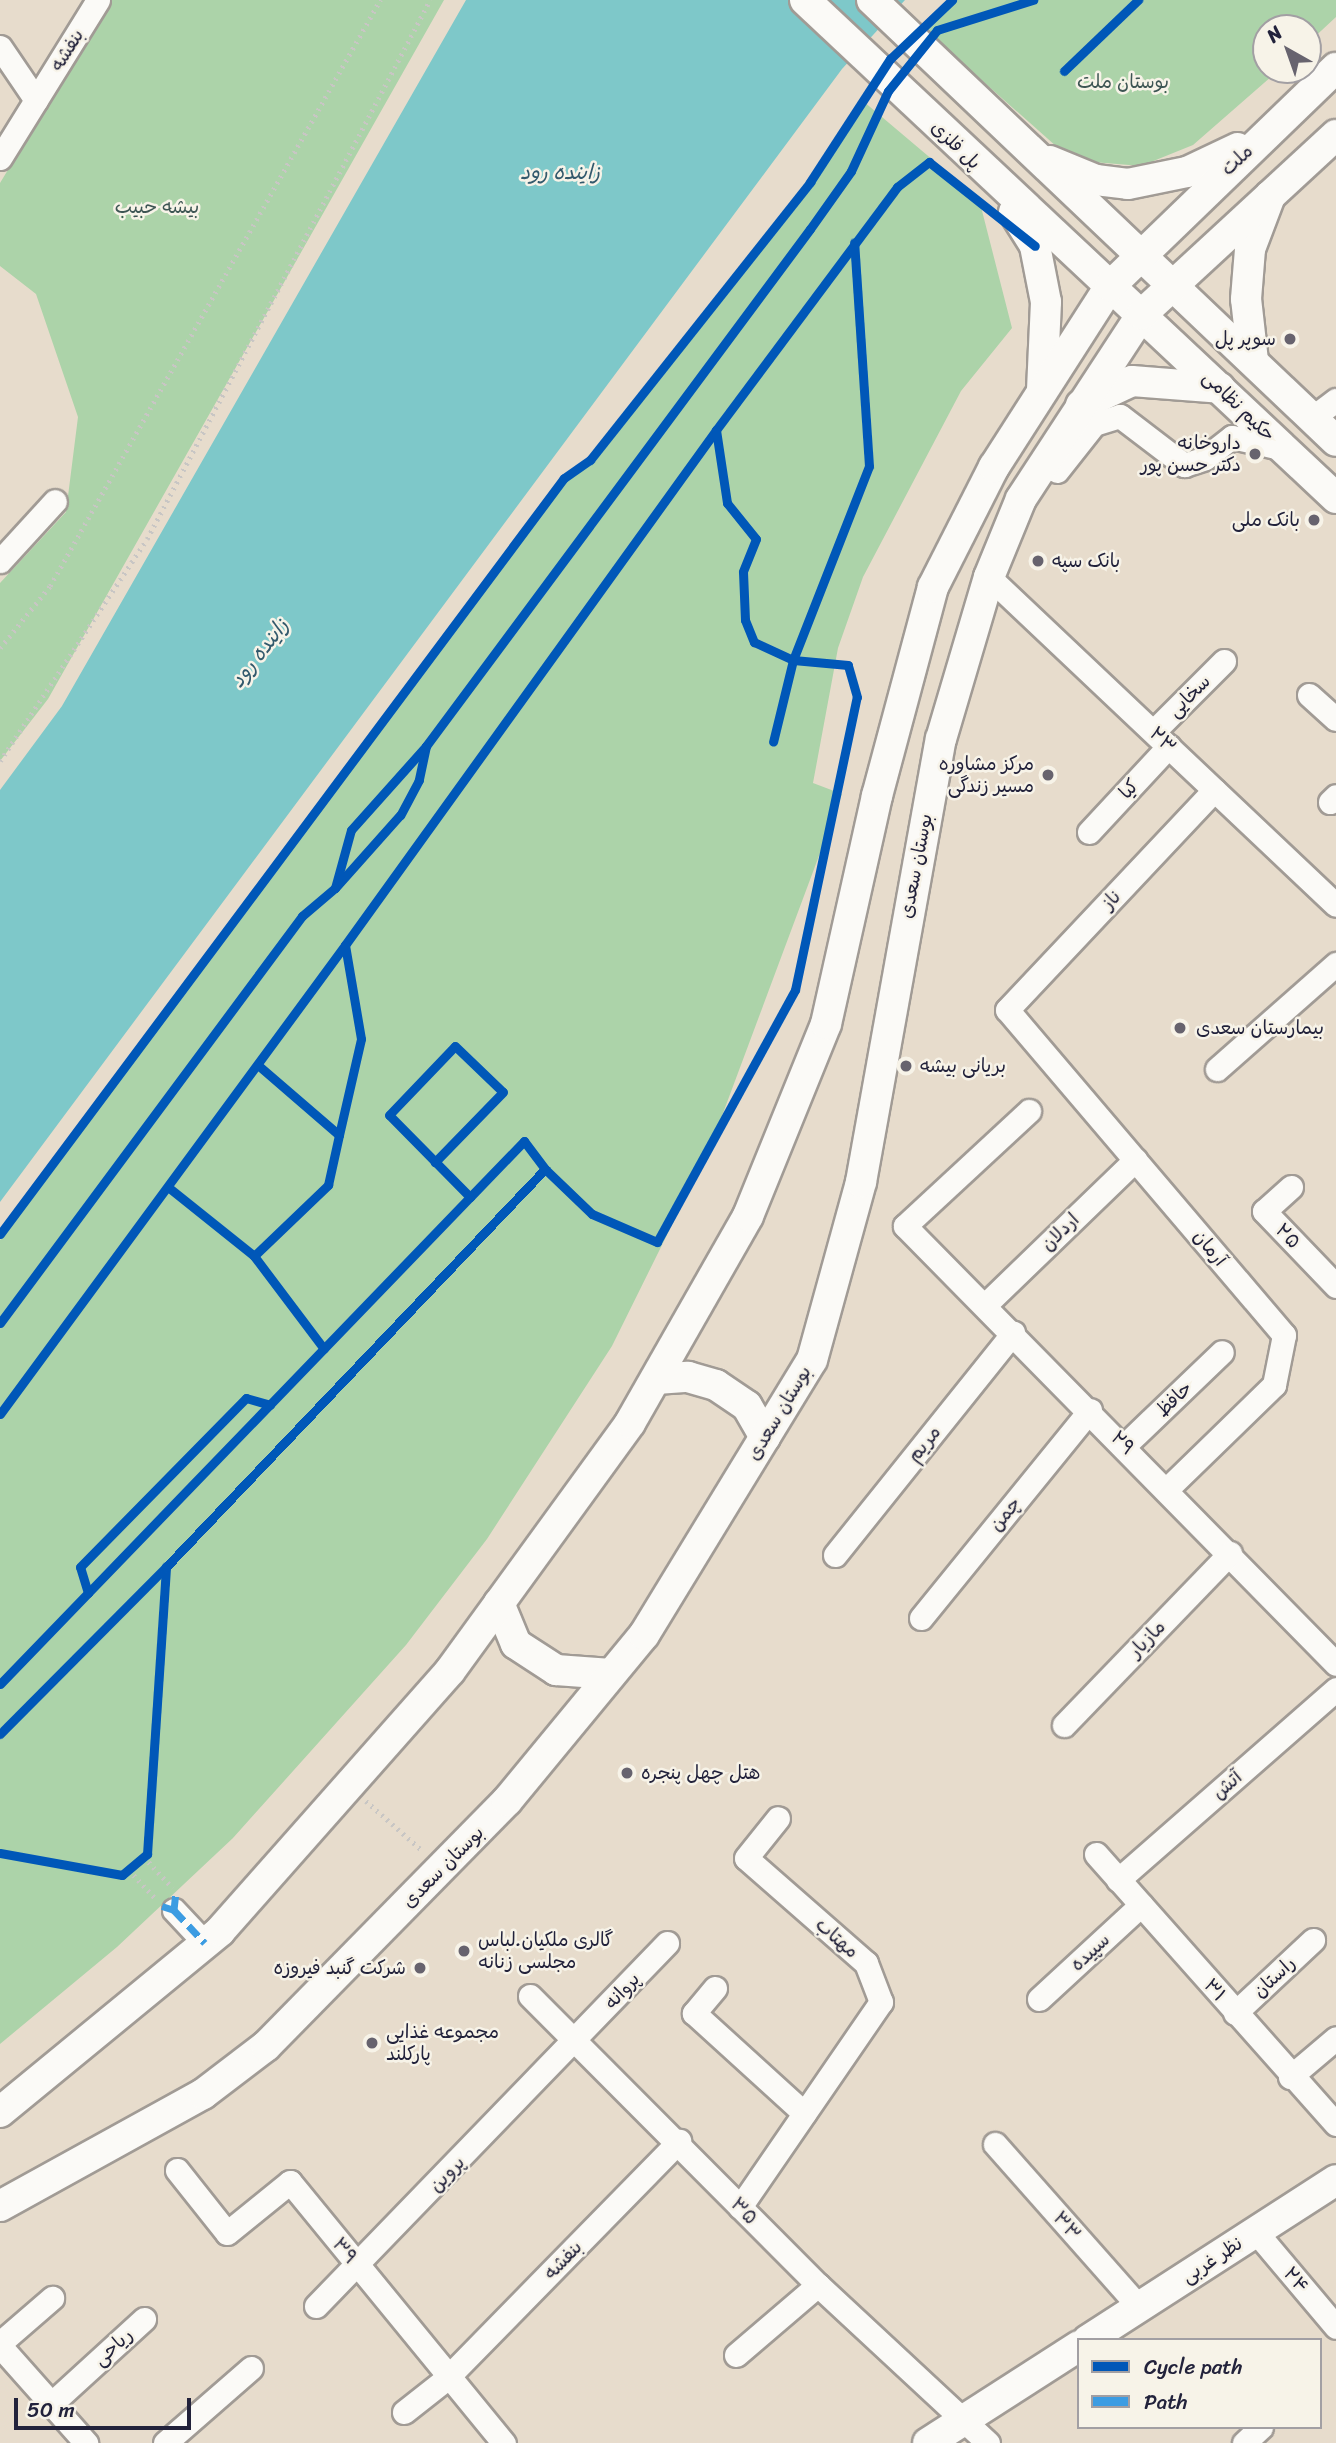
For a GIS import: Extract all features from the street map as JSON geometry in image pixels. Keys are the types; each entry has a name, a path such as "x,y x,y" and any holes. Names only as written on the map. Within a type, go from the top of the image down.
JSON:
{"main road":[{"name":"پل فلزی","path":"805,0 997,185 1142,314"},
{"path":"872,0 1336,441"},
{"name":"ملت","path":"1110,286 1140,254 1336,68"},
{"path":"1033,154 1096,180 1128,184 1187,172 1264,135"},
{"path":"1170,283 1336,135"},
{"path":"997,185 1035,246 1046,302 1042,391"},
{"path":"1253,361 1246,299 1250,249 1272,192"},
{"name":"بوستان سعدی","path":"0,2206 203,2094 266,2046 507,1801 643,1635 812,1360 861,1182 941,739 993,567 1021,499 1075,409 1142,314 1170,283"},
{"path":"0,2112 205,1943 349,1785 450,1671 656,1379 748,1216 826,1024 877,796 933,587 994,467 1110,286"},
{"name":"حکیم نظامی","path":"1142,314 1336,498"},
{"path":"1075,409 1132,381 1220,388"},
{"path":"656,1379 688,1377 716,1385 747,1406 765,1437"},
{"path":"499,1603 516,1644 556,1670 611,1674"},
{"name":"نظر غربی","path":"1091,2338 1336,2180"},
{"path":"928,2443 1077,2347"}],"street":[{"name":"بنفشه","path":"0,158 98,0"},
{"name":"بنفشه","path":"0,47 36,100"},
{"path":"1312,418 1336,400"},
{"path":"993,567 1094,424 1120,416 1184,465 1205,458 1233,437 1257,438 1286,452"},
{"path":"0,561 55,501"},
{"name":"۲۳","path":"993,567 1214,790 1336,905"},
{"name":"سخایی","path":"1162,738 1224,661"},
{"path":"1309,695 1336,719"},
{"name":"کیا","path":"1089,832 1162,738"},
{"name":"ناز","path":"1007,1010 1214,790"},
{"path":"1217,1069 1336,964"},
{"name":"آرمان","path":"1007,1010 1284,1335 1274,1385 1168,1488"},
{"name":"۲۹","path":"1029,1111 905,1226 1168,1488 1335,1662"},
{"name":"اردلان","path":"985,1305 1135,1160"},
{"name":"۲۵","path":"1291,1187 1264,1211 1336,1286"},
{"name":"مریم","path":"835,1555 1013,1333"},
{"name":"حافظ","path":"1125,1445 1222,1352"},
{"name":"چمن","path":"921,1618 1090,1410"},
{"name":"مازیار","path":"1064,1725 1230,1553"},
{"name":"آتش","path":"1118,1880 1336,1689"},
{"name":"مهتاب","path":"740,2207 881,2003 866,1962 746,1858 778,1818"},
{"name":"۳۱","path":"1096,1854 1290,2077 1336,2124"},
{"path":"171,1902 205,1943"},
{"name":"سپیده","path":"1039,2000 1141,1905"},
{"name":"راستان","path":"1235,2013 1312,1940"},
{"name":"پروانه","path":"576,2039 667,1943"},
{"path":"715,1988 694,2013 804,2113"},
{"name":"۳۵","path":"530,1996 679,2141 818,2285 988,2443"},
{"path":"1290,2077 1336,2038"},
{"name":"پروین","path":"316,2306 358,2267 576,2039"},
{"name":"بنفشه","path":"404,2412 447,2378 679,2141"},
{"name":"۳۳","path":"995,2144 1139,2307"},
{"name":"۳۹","path":"177,2170 227,2233 290,2182 447,2378 504,2443"},
{"name":"۲۴","path":"1256,2232 1336,2327"},
{"path":"736,2355 818,2285"},
{"path":"52,2298 0,2344 86,2443"},
{"name":"ریاحی","path":"51,2404 144,2319"},
{"path":"166,2443 251,2368"},
{"path":"1244,2443 1259,2429"}],"path":[{"path":"0,648 50,586 380,0"},
{"path":"0,761 147,539 430,0"},
{"path":"349,1785 442,1868"},
{"path":"144,1857 171,1902"},
{"path":"129,1870 171,1902"}],"green space":[{"name":"بیشه حبیب","path":"111,0 444,0 48,699 0,761 0,583 66,512 78,417 36,294 0,266 0,183"},
{"name":"بوستان ملت","path":"958,0 1336,0 1336,17 1322,30 1322,14 1252,14 1252,84 1263,84 1193,145 1141,166 1093,162 1057,147 924,29"},
{"path":"863,101 979,199 1012,328 961,391 863,577 838,648 813,783 842,794 710,1148 612,1346 487,1539 406,1645 233,1838 117,1947 0,2044 0,1240 565,482 593,461 794,209"}],"water":[{"name":"زاینده رود","path":"466,0 905,0 842,69 0,1202 0,790 62,706"}],"marked path":[{"path":"162,1906 174,1910 176,1891"},
{"path":"174,1910 205,1943"}],"cycle path":[{"path":"0,1234 564,478 590,460 810,182 890,59 952,0"},
{"path":"426,746 419,780 400,815 335,888 351,830 426,746 810,229 851,171 888,91 937,30 1033,0"},
{"path":"1064,71 1138,0"},
{"path":"716,430 897,187 929,162 1035,246"},
{"path":"0,1853 122,1875 147,1854 166,1567 545,1169 592,1214 657,1242 795,990 857,697 848,665 793,660 869,466 854,243"},
{"path":"345,945 716,430 727,503 756,539 743,572 745,620 754,642 793,660 773,742"},
{"path":"0,1323 302,916 335,888"},
{"path":"0,1414 345,945 361,1039 339,1135 258,1065"},
{"path":"88,1593 470,1197 389,1115 455,1046 503,1092 435,1162"},
{"path":"168,1187 254,1256 328,1185 339,1135"},
{"path":"470,1197 524,1141 545,1169"},
{"path":"254,1256 324,1349"},
{"path":"0,1684 88,1593 80,1567 246,1398 270,1405"},
{"path":"0,1734 166,1567"}],"place":[{"name":"سوپر پل","path":"1290,339"},
{"name":"داروخانه دکتر حسن پور","path":"1255,454"},
{"name":"بانک ملی","path":"1314,520"},
{"name":"بانک سپه","path":"1038,561"},
{"name":"مرکز مشاوره مسیر زندگی","path":"1048,775"},
{"name":"بیمارستان سعدی","path":"1180,1028"},
{"name":"بریانی بیشه","path":"906,1066"},
{"name":"هتل چهل پنجره","path":"627,1773"},
{"name":"گالری ملکیان.لباس مجلسی زنانه","path":"464,1951"},
{"name":"شرکت گنبد فیروزه","path":"420,1968"},
{"name":"مجموعه غذایی پارکلند","path":"372,2043"}]}
